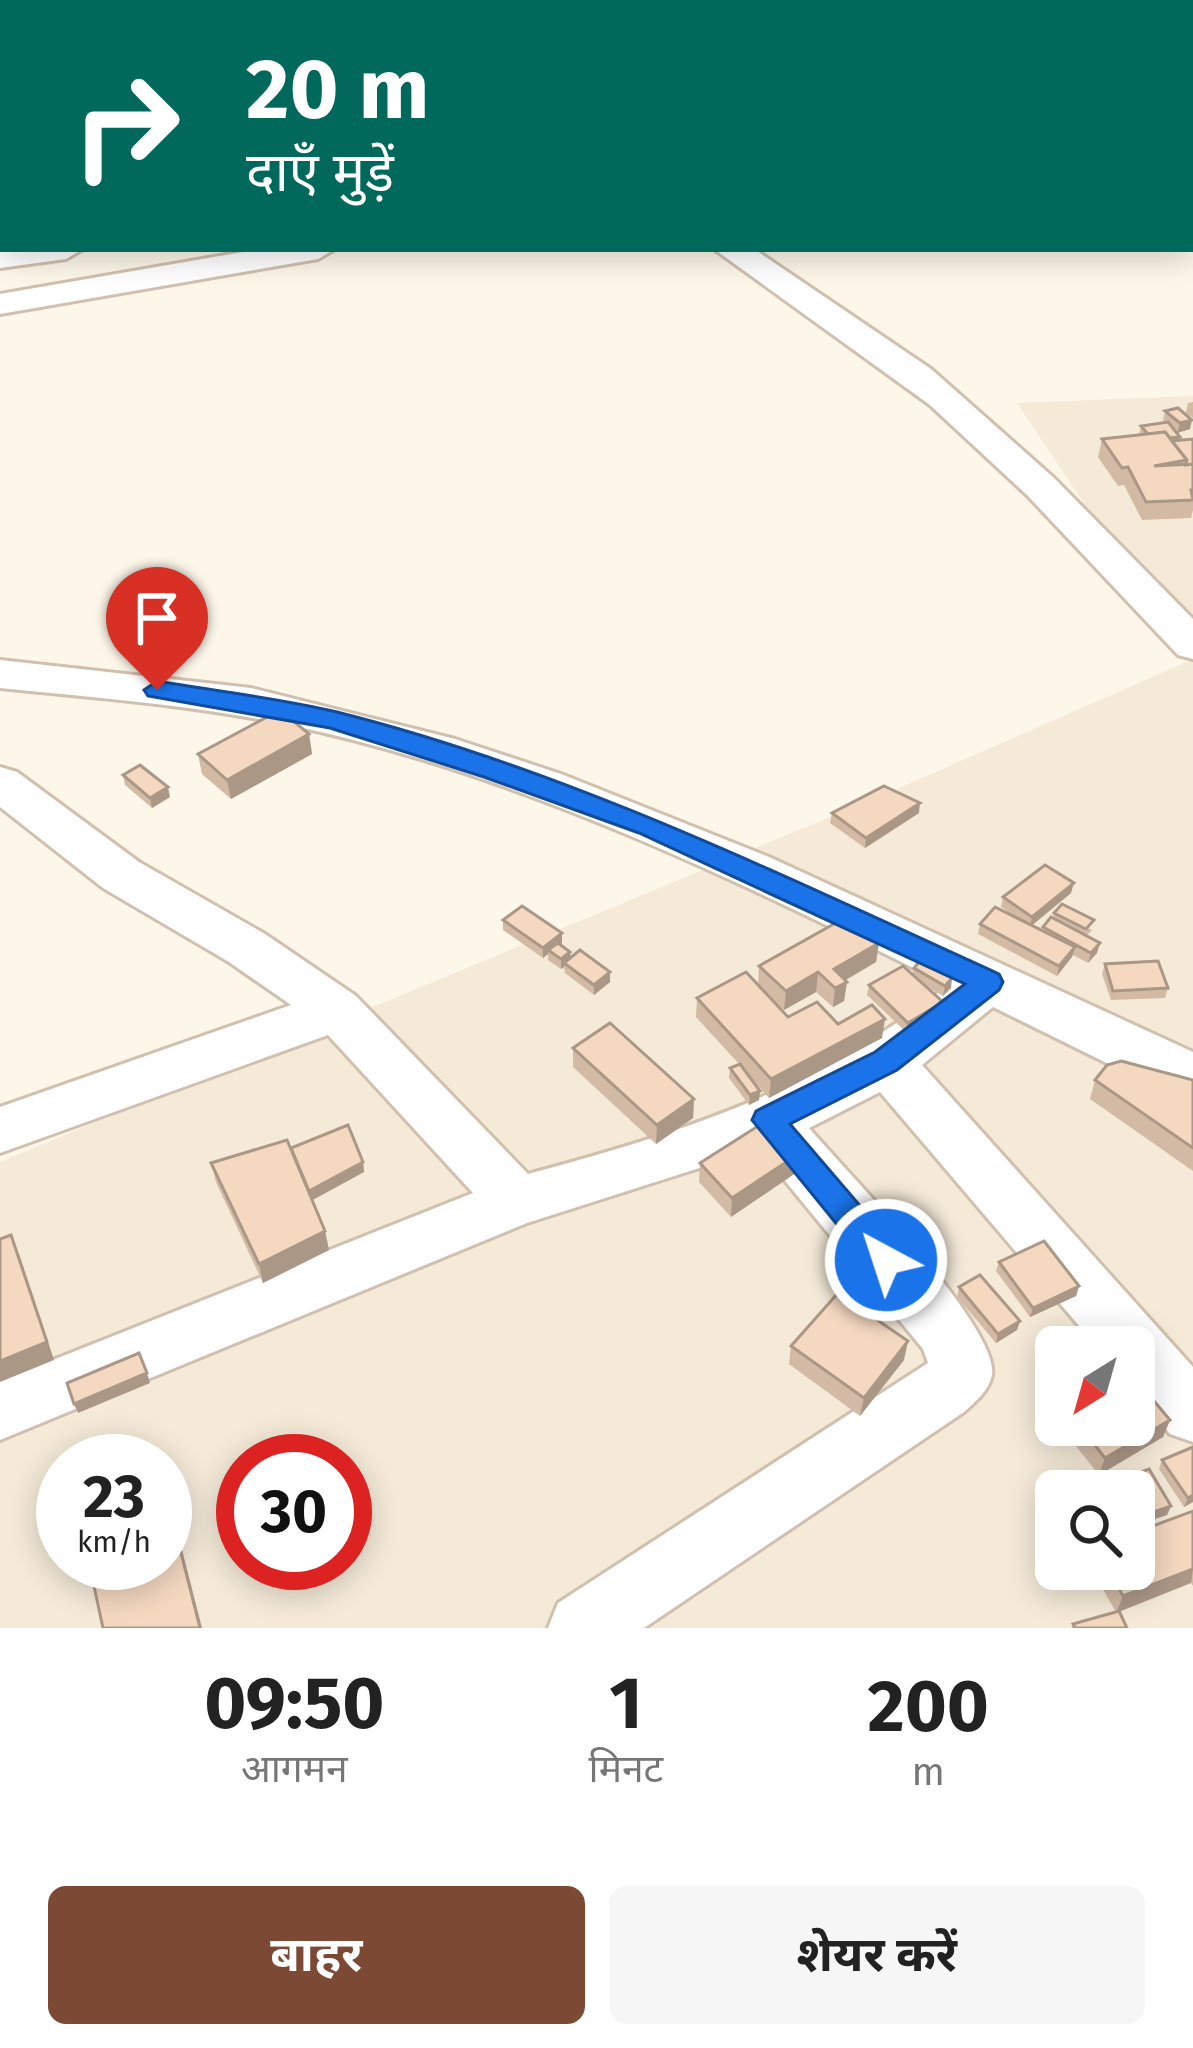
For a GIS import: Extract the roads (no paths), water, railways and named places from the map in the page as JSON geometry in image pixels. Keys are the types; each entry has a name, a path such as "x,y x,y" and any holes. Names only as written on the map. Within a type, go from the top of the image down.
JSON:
{"street":[{"path":"0,258 44,252"},
{"path":"0,304 301,252"},
{"path":"736,252 850,326 941,395 1072,518 1193,645"},
{"path":"0,674 196,694 333,720 649,826 1154,1062 1193,1074"},
{"path":"0,783 121,875 248,948 337,1010 517,1201"},
{"path":"0,1411 517,1201 688,1154 768,1120 886,1061 988,982"},
{"path":"0,1130 157,1078 337,1010"},
{"path":"886,1061 1193,1414"},
{"path":"584,1628 942,1392 961,1374 958,1350 945,1330 768,1120"}]}
